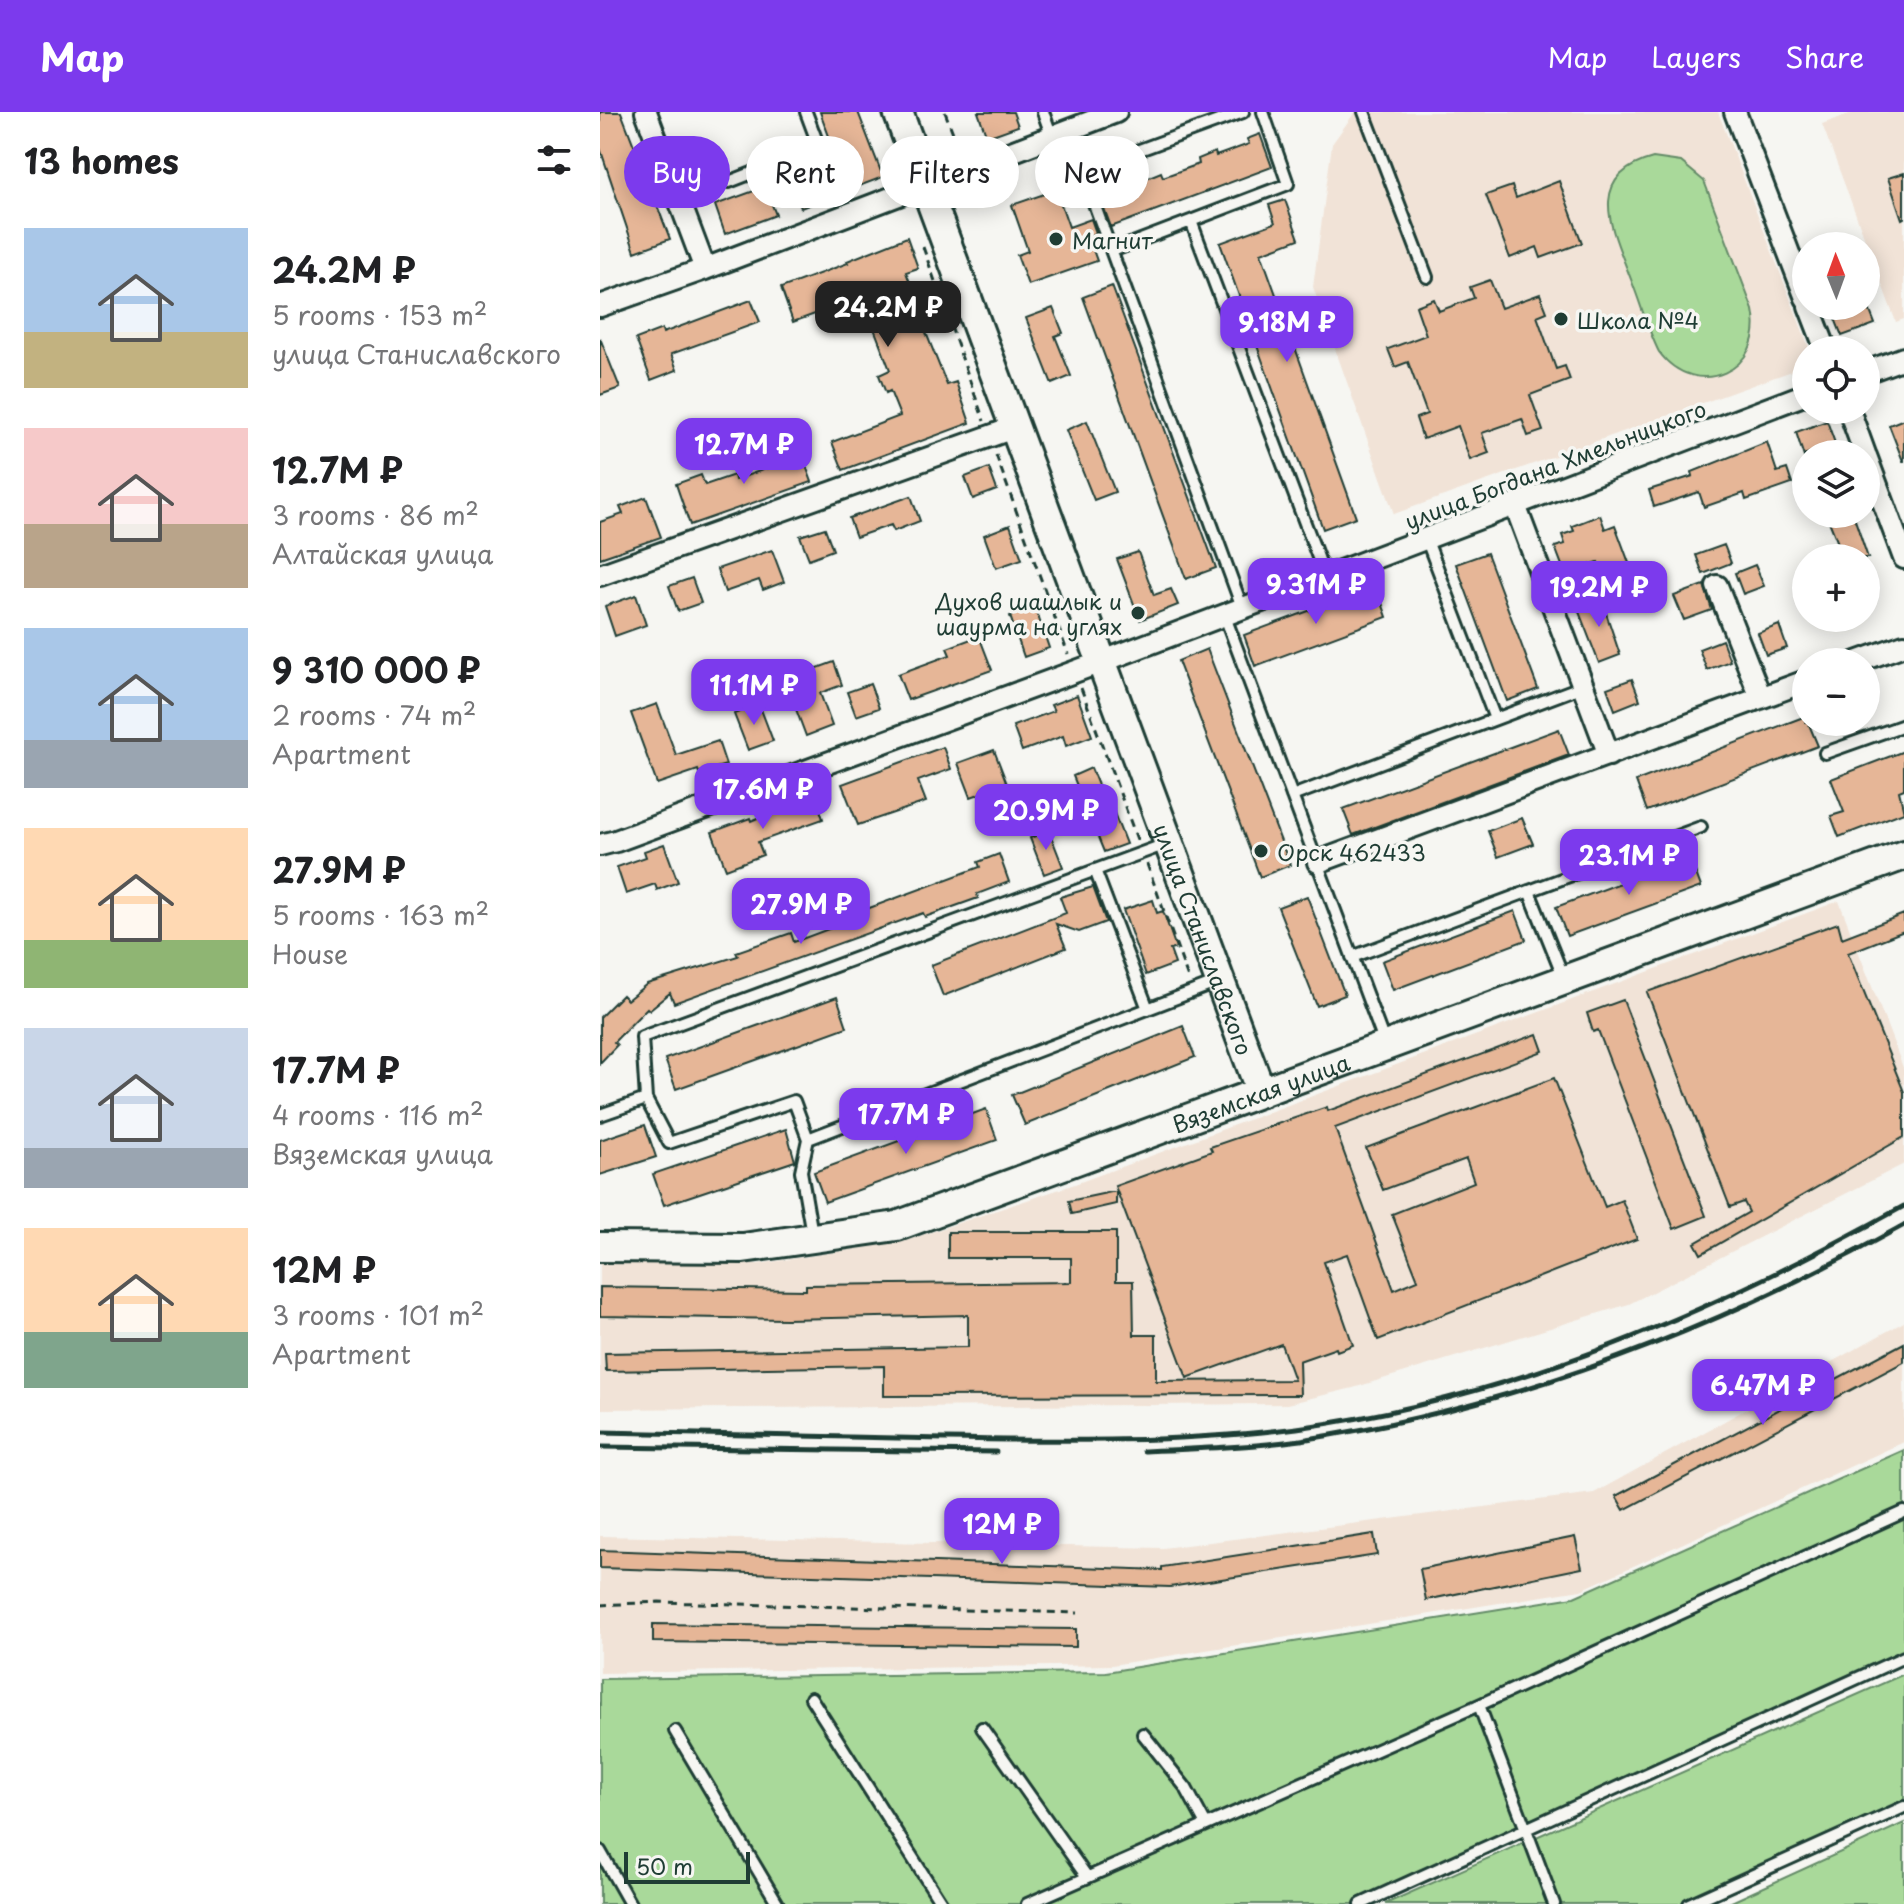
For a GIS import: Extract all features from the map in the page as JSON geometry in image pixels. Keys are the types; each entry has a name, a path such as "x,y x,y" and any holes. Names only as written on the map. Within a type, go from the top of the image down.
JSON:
{"main road":[{"name":"улица Станиславского","path":"898,112 907,136"},
{"name":"улица Станиславского","path":"931,208 1001,432 1155,848 1220,982 1261,1092"},
{"name":"Вяземская улица","path":"600,1247 743,1248 897,1226 1904,855"}],"street":[{"path":"646,112 705,269"},
{"path":"1019,149 1116,112"},
{"path":"1735,112 1792,261"},
{"path":"600,306 880,202"},
{"path":"1880,367 1904,358"},
{"name":"улица Богдана Хмельницкого","path":"600,845 1088,667 1792,399"},
{"path":"600,575 1001,432"},
{"path":"1880,493 1904,558"},
{"path":"1515,505 1609,755"},
{"path":"1717,586 1761,698"},
{"path":"1880,654 1904,645"},
{"path":"1318,862 1792,686"}],"lane":[{"path":"730,182 819,147 806,112"},
{"path":"1043,112 1060,134"},
{"path":"1149,146 1243,112"},
{"path":"1112,251 1288,184 1263,112"},
{"path":"1364,112 1427,277"},
{"path":"1096,208 1233,610 1292,796 1385,1046"},
{"path":"1191,221 1325,576"},
{"path":"1426,538 1495,719"},
{"path":"1292,796 1583,686"},
{"path":"1825,753 1904,725"},
{"path":"1352,957 1701,827"},
{"path":"812,1239 801,1171 808,1139 794,1101 669,1143 646,1099 642,1037 1155,848"},
{"path":"1095,870 1148,1009"},
{"path":"1529,891 1564,980"},
{"path":"808,1139 1220,982"},
{"path":"600,1115 646,1099"},
{"path":"1027,1904 1479,1705 1904,1512"},
{"path":"1361,1904 1904,1657"},
{"path":"811,1698 942,1904"},
{"path":"1479,1705 1554,1904"},
{"path":"982,1728 1087,1877"},
{"path":"675,1731 778,1904"},
{"path":"1143,1734 1186,1788 1206,1825"},
{"path":"1689,1904 1904,1807"},
{"path":"600,1851 630,1904"}],"path":[{"path":"945,112 954,136"},
{"path":"919,236 1001,432 1155,848 1193,992"},
{"path":"600,1605 659,1602 1078,1613"}],"shaded area":[{"name":"Школа №4","path":"1355,112 1718,112 1792,303 1792,320 1798,320 1805,336 1792,336 1792,371 1394,514 1313,287 1332,144"},
{"path":"1855,112 1904,112 1904,319 1896,322 1880,279 1880,232 1862,232 1822,124"},
{"path":"1839,901 1904,1070 1904,1164 1629,1304 1353,1388 1287,1404 600,1409 600,1259 758,1264 902,1242 1075,1184"},
{"path":"1904,1322 1904,1442 1581,1590 1112,1665 600,1673 600,1536 1163,1548 1594,1493"}],"green space":[{"path":"1653,158 1681,162 1704,181 1753,310 1754,331 1749,349 1739,363 1725,373 1708,377 1691,375 1674,367 1659,352 1618,245 1609,210 1610,193 1617,179 1631,167"},
{"path":"1904,1450 1904,1662 1360,1904 600,1904 600,1679 1106,1672 1574,1597"},
{"path":"1904,1674 1904,1811 1700,1904 1385,1904"},
{"path":"1904,1823 1904,1904 1727,1904"}],"building":[{"path":"600,112 621,112 630,136 624,136 624,208 658,208 670,239 635,252 600,148"},
{"path":"820,112 858,112 880,169 880,178 864,184 864,136 829,136"},
{"path":"978,112 1013,112 1018,126 987,136"},
{"path":"1260,134 1272,167 1111,227 1104,208 1149,208 1149,177 1161,172 1163,177 1199,164 1198,159 1215,152 1216,156 1249,144 1247,139"},
{"path":"1904,173 1904,218 1902,219 1888,178"},
{"path":"1559,181 1582,243 1541,258 1537,247 1510,258 1486,195 1512,186 1516,198"},
{"path":"746,194 746,208 773,208 776,215 725,234 716,208 730,208 730,200"},
{"name":"Магнит","path":"1035,197 1035,208 1062,208 1069,227 1091,219 1096,233 1088,236 1097,261 1028,285 1017,255 1028,251 1013,208 1019,208 1019,203"},
{"path":"1285,200 1299,239 1261,253 1356,517 1323,529 1220,243 1275,223 1269,205"},
{"path":"907,237 918,268 906,272 928,329 925,330 947,385 956,382 970,423 843,470 832,442 900,416 890,391 886,393 879,375 890,370 862,297 793,322 781,288"},
{"path":"1490,280 1501,308 1540,294 1547,312 1537,316 1556,369 1565,366 1570,380 1530,395 1543,431 1528,436 1522,419 1482,433 1489,453 1470,460 1458,426 1423,439 1416,418 1427,414 1408,362 1395,367 1388,349 1426,335 1416,306 1434,299 1439,311 1474,298 1470,287"},
{"path":"1112,286 1216,568 1186,579 1083,297"},
{"path":"751,300 760,322 671,354 677,370 651,380 636,339 662,329 663,333"},
{"path":"1053,308 1063,333 1055,336 1071,376 1052,384 1026,318"},
{"path":"1836,320 1873,320 1875,324 1842,336"},
{"path":"600,338 620,388 600,395"},
{"path":"1904,419 1904,461 1903,461 1889,425"},
{"path":"1087,421 1115,492 1094,500 1066,430"},
{"path":"1828,424 1834,440 1799,440 1796,432"},
{"path":"797,442 812,482 690,525 676,484 701,475 705,485 734,475 735,480 776,465 771,451"},
{"path":"1767,442 1777,472 1787,469 1792,484 1746,500 1744,493 1704,507 1699,492 1654,507 1649,490 1693,476 1692,472"},
{"path":"989,468 997,490 973,499 965,477"},
{"path":"911,496 920,521 894,531 891,525 856,537 849,518"},
{"path":"646,497 661,537 600,558 600,522 623,514 620,507"},
{"path":"1600,515 1605,529 1615,525 1629,563 1602,573 1598,562 1575,570 1574,565 1563,568 1555,547 1565,544 1562,535 1574,531 1572,526"},
{"path":"1010,525 1022,559 996,568 984,535"},
{"path":"825,528 833,550 809,559 800,536"},
{"path":"1832,528 1858,528 1863,544 1838,544"},
{"path":"1724,545 1731,563 1703,574 1696,555"},
{"path":"772,550 784,582 763,590 759,580 725,592 717,569"},
{"path":"1138,552 1154,595 1171,589 1178,605 1140,620 1117,559"},
{"path":"1487,553 1538,689 1507,701 1456,564"},
{"path":"1755,565 1764,586 1743,594 1735,573"},
{"path":"692,578 701,603 678,611 669,586"},
{"path":"1704,585 1712,610 1684,620 1674,596"},
{"path":"1376,586 1387,617 1255,666 1244,635"},
{"path":"636,595 646,625 615,636 605,606"},
{"path":"1600,595 1620,655 1599,663 1576,604"},
{"path":"1035,607 1049,648 1024,657 1010,616"},
{"path":"1779,625 1787,648 1766,655 1758,633"},
{"path":"979,636 992,670 908,700 898,674 950,655 947,648"},
{"path":"1722,640 1730,661 1707,670 1699,649"},
{"path":"1207,649 1290,865 1260,877 1178,661"},
{"path":"834,662 842,685 820,693 832,726 806,736 794,704 785,707 776,683"},
{"path":"1632,679 1640,700 1615,710 1607,688"},
{"path":"870,684 879,708 856,716 847,692"},
{"path":"1077,695 1092,736 1066,746 1063,736 1022,751 1013,726 1054,711 1051,705"},
{"path":"657,704 676,755 718,741 726,765 699,773 698,770 657,784 631,713"},
{"path":"759,704 773,741 748,750 734,714"},
{"path":"1792,721 1792,736 1814,736 1818,746 1647,811 1636,781"},
{"path":"1559,729 1569,755 1353,835 1343,809"},
{"path":"943,747 951,769 918,781 926,802 858,825 842,784"},
{"path":"994,750 1007,784 971,797 958,763"},
{"path":"1904,751 1904,789 1899,791 1904,812 1839,837 1831,816 1844,812 1831,779"},
{"path":"1091,768 1106,805 1110,803 1126,844 1104,852 1073,776"},
{"path":"815,794 823,819 758,842 763,855 726,869 712,832 750,818 751,821"},
{"path":"1522,818 1533,844 1498,857 1488,831"},
{"path":"1049,831 1063,867 1044,874 1030,838"},
{"path":"664,844 678,882 657,890 655,884 626,894 617,867 646,857 644,851"},
{"path":"999,854 1009,882 977,894 978,898 925,917 923,913 674,1003 670,993 649,1010 647,1008 614,1042 617,1045 600,1063 600,1017 622,995 627,1000 647,984 738,956 736,952 791,933 794,942 842,924 836,908 859,899 864,910 980,867 978,862"},
{"path":"1690,857 1701,887 1567,936 1556,907"},
{"path":"1093,887 1106,922 1079,932 1056,924 1066,948 943,996 931,965 1066,913 1060,897"},
{"path":"1307,896 1345,995 1317,1006 1278,907"},
{"path":"1153,900 1157,913 1163,911 1176,948 1170,950 1175,964 1146,975 1123,910"},
{"path":"1515,911 1526,940 1393,990 1382,961"},
{"path":"1904,914 1904,931 1848,953 1904,1092 1904,1137 1701,1254 1695,1243 1749,1212 1744,1202 1730,1207 1647,992 1838,923 1842,938"},
{"path":"837,997 847,1027 676,1089 665,1059"},
{"path":"1623,1000 1706,1216 1674,1229 1598,1030 1593,1032 1587,1013"},
{"path":"1183,1026 1195,1057 1025,1125 1012,1095"},
{"path":"1537,1034 1543,1051 1335,1128 1394,1290 1418,1280 1392,1214 1474,1182 1466,1159 1383,1190 1366,1148 1554,1078 1605,1207 1622,1200 1637,1239 1378,1340 1347,1254 1324,1262 1353,1345 1299,1361 1300,1395 884,1396 884,1366 606,1371 605,1353 968,1347 968,1315 786,1319 600,1316 600,1287 806,1290 806,1285 1071,1282 1071,1258 948,1258 948,1232 1116,1232 1116,1281 1133,1281 1134,1335 1156,1335 1156,1381 1294,1380 1281,1344 1187,1378 1115,1186 1212,1151 1210,1147 1327,1107 1328,1111"},
{"path":"986,1109 997,1140 825,1202 814,1172"},
{"path":"645,1125 656,1157 600,1175 600,1140"},
{"path":"786,1129 795,1161 664,1205 653,1174"},
{"path":"1116,1191 1116,1204 1072,1214 1069,1201"},
{"path":"1904,1343 1904,1362 1624,1510 1616,1496"},
{"path":"1374,1534 1377,1555 1170,1587 600,1568 600,1550 1162,1570 1162,1567"},
{"path":"1575,1537 1582,1568 1426,1600 1420,1569"},
{"path":"653,1624 1076,1629 1076,1647 653,1642"}],"railway":[{"path":"600,1432 1121,1440 1297,1428 1456,1396 1611,1346 1760,1281 1904,1206"},
{"path":"1144,1451 1301,1440 1459,1408 1612,1360 1687,1330 1761,1298 1904,1225"},
{"path":"600,1447 996,1452"}],"place":[{"name":"Магнит","path":"1056,239"},
{"name":"Школа №4","path":"1561,319"},
{"name":"Духов шашлык и шаурма на углях","path":"1138,613"},
{"name":"Орск 462433","path":"1261,851"}]}
